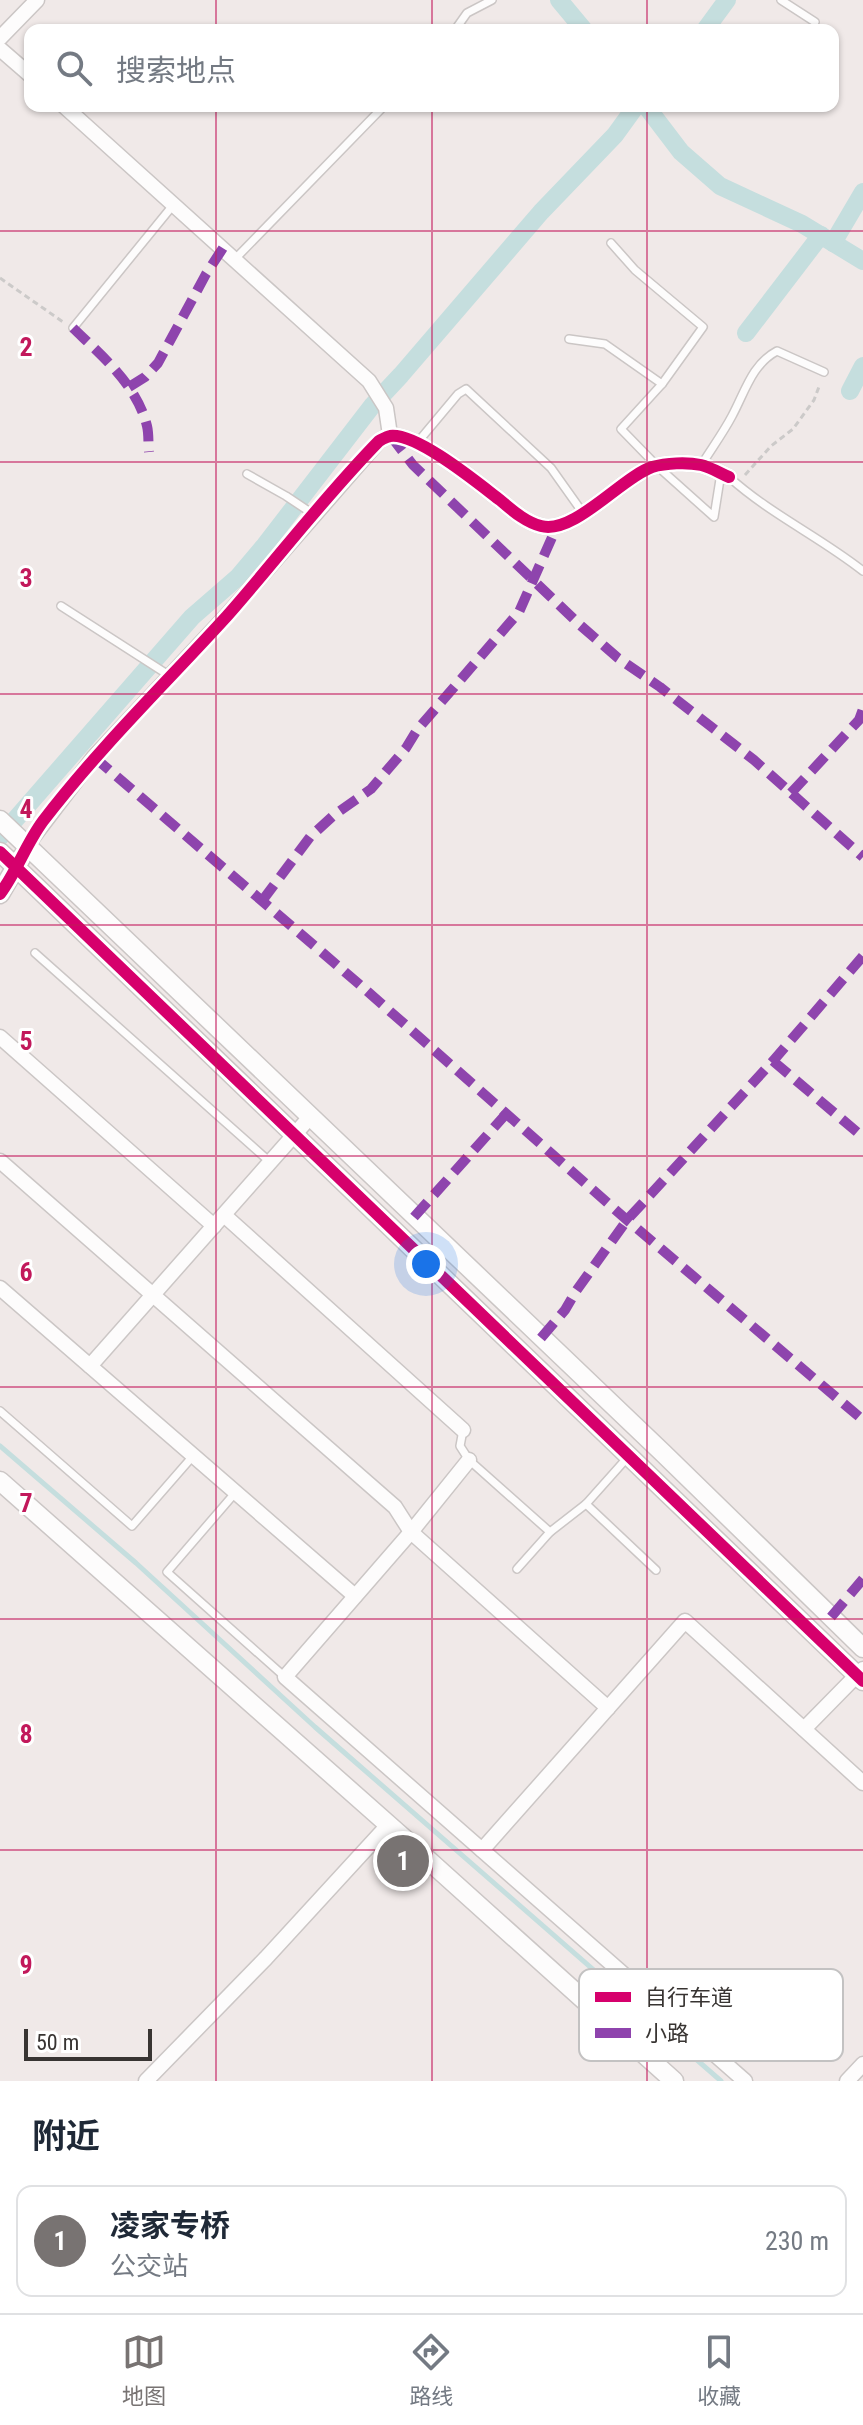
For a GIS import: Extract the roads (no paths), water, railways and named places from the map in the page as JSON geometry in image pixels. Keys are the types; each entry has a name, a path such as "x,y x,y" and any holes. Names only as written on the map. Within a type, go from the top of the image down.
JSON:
{"street":[{"path":"0,38 37,0"},
{"path":"0,49 24,70"},
{"path":"71,112 369,381 386,408 390,435"},
{"path":"0,894 17,869 22,840 165,673 228,614 309,512 379,441 390,435 417,443 439,455 526,520 543,527 557,526 583,513 651,467 702,465 729,478"},
{"path":"0,820 863,1648"},
{"path":"1,853 628,1456 861,1675 804,1729"},
{"path":"0,1037 463,1430"},
{"path":"90,1366 310,1117"},
{"path":"0,1161 395,1507 411,1532 608,1708"},
{"path":"0,1288 355,1596"},
{"path":"628,1456 646,1437"},
{"path":"469,1460 285,1677 617,1969"},
{"path":"0,1481 579,1995"},
{"path":"482,1850 685,1621 863,1783"},
{"path":"146,2081 266,1958 389,1824"},
{"path":"652,2061 674,2081"},
{"path":"722,2061 745,2081"},
{"path":"847,2081 863,2064"}],"lane":[{"path":"459,24 467,13 492,0"},
{"path":"781,0 815,22"},
{"path":"235,259 378,112"},
{"path":"73,328 174,204"},
{"path":"611,243 635,270 703,327 662,384 621,429 714,517 729,478 753,498 863,571"},
{"path":"569,339 605,344 662,384"},
{"path":"702,465 765,357 777,351 824,372"},
{"path":"417,443 458,394 466,389 551,468 583,513"},
{"path":"247,474 309,512"},
{"path":"61,606 165,673"},
{"path":"35,953 270,1162"},
{"path":"0,1411 132,1526 193,1456"},
{"path":"463,1430 460,1446 469,1460 550,1532"},
{"path":"517,1569 550,1532 586,1504 628,1456"},
{"path":"235,1493 167,1572 285,1677"},
{"path":"586,1504 656,1570"}],"waterway":[{"path":"559,0 579,24"},
{"path":"709,24 727,0"},
{"path":"0,837 192,617 238,577 372,406 541,212 615,135 632,112"},
{"path":"651,112 681,152 720,186 802,224 863,261"},
{"path":"833,243 863,192"},
{"path":"746,333 821,235"},
{"path":"850,391 863,366"},
{"path":"0,1446 593,1969"},
{"path":"698,2061 721,2081"}],"place":[{"name":"凌家专桥","path":"403,1861"}]}
